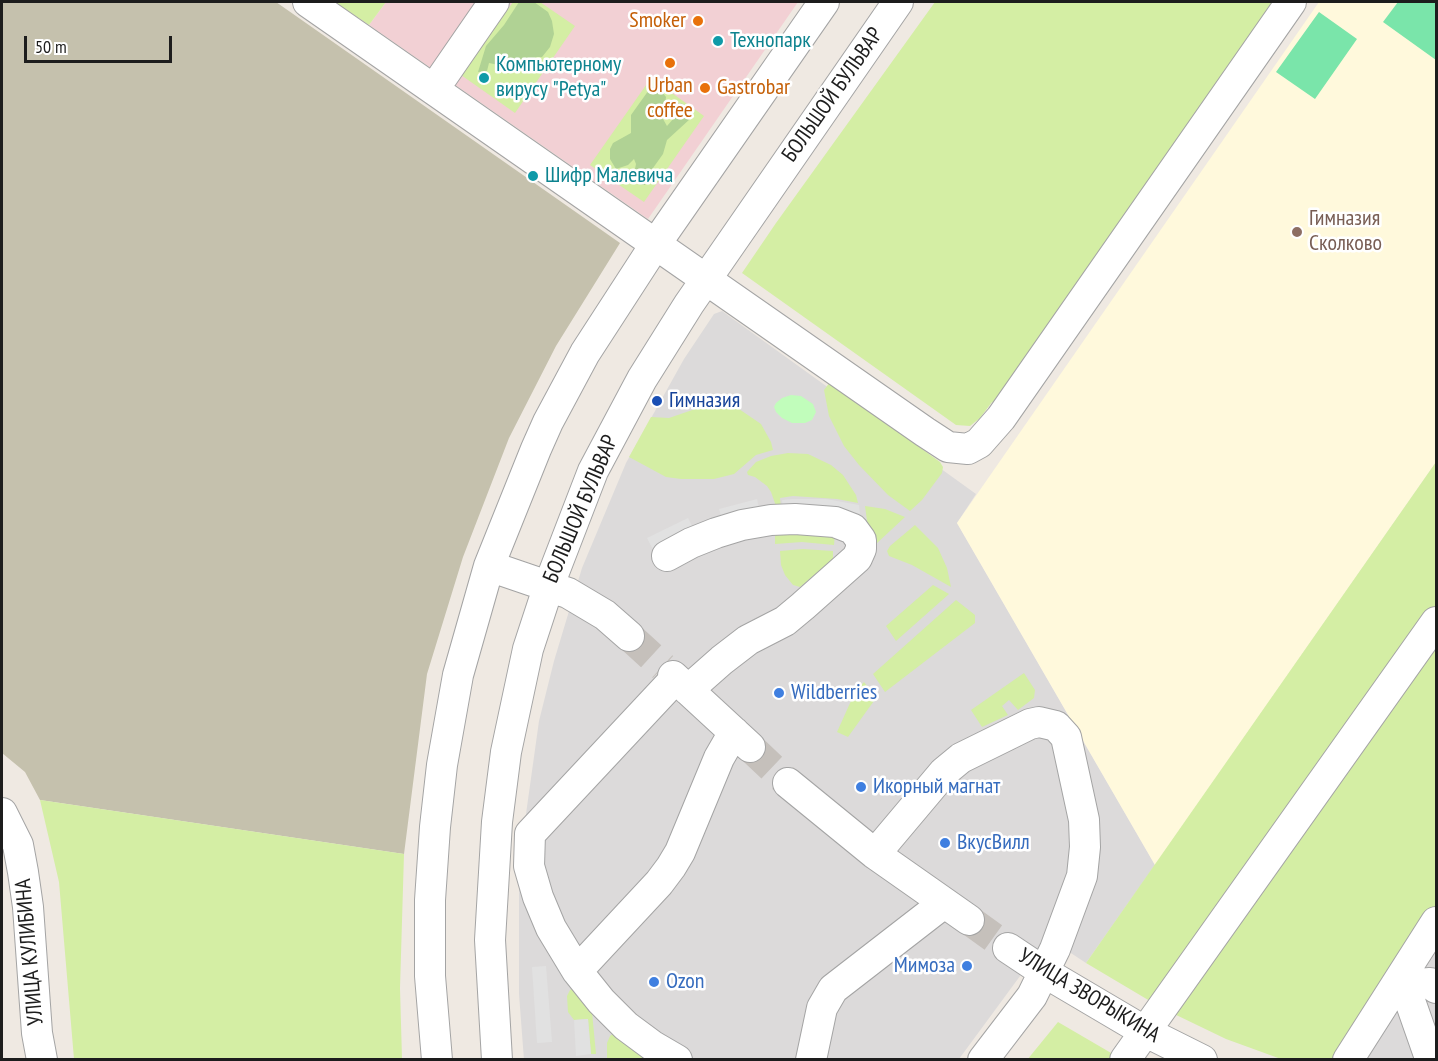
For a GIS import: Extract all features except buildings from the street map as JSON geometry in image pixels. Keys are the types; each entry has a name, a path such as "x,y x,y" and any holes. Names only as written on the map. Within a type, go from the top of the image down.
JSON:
{"street":[{"path":"308,2 925,432 948,447 968,449 979,443 1000,418 1291,2"},
{"path":"437,1059 430,976 430,900 435,827 442,765 459,675 489,566 548,423 585,353 655,245 824,2"},
{"name":"БОЛЬШОЙ БУЛЬВАР","path":"497,1059 490,940 497,822 506,752 528,649 549,585 593,471 642,379 706,280 898,2"},
{"path":"434,89 484,5"},
{"path":"667,556 716,532 771,520 836,522 853,529 861,540 861,549 857,558 785,621 748,640 717,664 675,679 530,834 529,866 538,897 551,928 577,971 601,1001 626,1026 653,1046 677,1059"},
{"path":"489,566 568,593 596,609 629,636"},
{"path":"1125,1059 1437,622"},
{"path":"577,971 659,883 671,867 680,852 719,758 742,740 675,679"},
{"path":"875,854 944,772 957,761 1030,724 1045,722 1056,726 1066,737 1084,820 1085,847 1082,876 1055,949 1032,996 983,1059"},
{"path":"788,783 875,854 969,920"},
{"name":"УЛИЦА КУЛИБИНА","path":"2,813 18,845 23,872 37,1033 42,1059"},
{"path":"811,1059 821,1012 833,989 944,903"},
{"path":"1348,1059 1437,922"},
{"name":"УЛИЦА ЗВОРЫКИНА","path":"1008,948 1144,1031 1202,1059"},
{"path":"1430,1058 1409,998 1418,984 1430,982 1437,988"}],"shaded area":[{"path":"2,2 276,2 620,243 556,346 509,438 463,557 427,674 404,854 40,800 25,772 2,753"},
{"path":"386,2 798,2 648,219 369,25"},
{"name":"Гимназия Сколково","path":"1319,2 1436,2 1436,462 1155,865 957,523"},
{"path":"722,311 976,494 957,523 1155,865 1086,963 1048,938 959,1059 524,1060 519,994 519,864 539,721 554,661 582,568 626,463 684,359 714,314"},
{"path":"757,499 760,512 723,522 719,509"},
{"path":"826,499 859,505 860,514 783,509 782,500"},
{"path":"688,518 703,548 662,567 647,538"},
{"path":"1436,924 1436,1059 1347,1059"},
{"path":"546,966 552,1042 537,1043 532,967"},
{"path":"588,1019 591,1054 576,1056 574,1020"}],"green space":[{"path":"335,2 386,2 369,25"},
{"path":"513,2 540,2 575,26 515,113 461,75"},
{"path":"519,2 534,2 548,12 554,34 550,47 542,57 536,57 528,71 489,63 487,71 478,72 486,46 504,25"},
{"path":"935,2 1275,2 995,404 992,402 980,418 970,426 956,425 742,273"},
{"path":"1398,2 1436,2 1436,60 1383,22"},
{"path":"1319,12 1357,39 1315,99 1276,72"},
{"path":"651,78 704,116 644,202 590,165"},
{"path":"651,87 659,88 666,97 663,119 667,126 674,118 675,104 681,103 693,111 690,119 667,140 663,154 648,175 645,185 637,184 634,159 628,165 616,169 610,159 610,149 613,143 631,133 631,115"},
{"path":"830,382 940,462 943,467 942,473 922,500 910,511 888,495 844,446 829,416 824,390"},
{"path":"791,395 801,396 813,404 816,412 812,420 805,423 792,423 776,412 774,407 776,403"},
{"path":"722,402 739,409 761,424 773,450 756,455 734,474 714,479 666,477 629,457 651,417 669,418"},
{"path":"788,453 808,454 831,465 843,475 856,495 858,503 793,496 780,498 781,508 777,509 767,486 748,475 747,472 756,462"},
{"path":"1436,462 1436,610 1155,1004 1086,963"},
{"path":"865,506 885,509 905,517 876,544 868,528"},
{"path":"915,525 938,548 947,568 951,587 912,565 889,556 887,551 890,546"},
{"path":"775,533 835,534 834,545 802,542 775,544"},
{"path":"803,549 833,551 833,559 800,587 793,585 785,575 781,565 780,551"},
{"path":"933,585 949,594 896,641 886,626"},
{"path":"956,600 975,615 975,623 885,692 873,674"},
{"path":"1436,634 1436,913 1342,1059 1281,1059 1226,1039 1170,1012"},
{"path":"1024,673 1035,690 1034,698 1018,710 1009,700 1002,706 1008,715 982,727 971,710"},
{"path":"864,682 876,698 848,737 837,732 855,692"},
{"path":"40,800 404,854 400,988 402,1059 74,1059 59,882"},
{"path":"575,987 592,1012 596,1054 591,1054 588,1019 574,1020 568,1012 567,996"},
{"path":"1058,1022 1118,1057 1116,1060 1027,1060"},
{"path":"615,1032 645,1048 646,1059 607,1059 607,1043"}],"tunnel":[{"path":"629,636 663,667"},
{"path":"750,747 788,783"},
{"path":"969,920 1008,948"}],"place":[{"name":"Smoker","path":"698,21"},
{"name":"Технопарк","path":"718,41"},
{"name":"Urban coffee","path":"670,63"},
{"name":"Компьютерному вирусу \"Petya\"","path":"484,78"},
{"name":"Gastrobar","path":"705,88"},
{"name":"Шифр Малевича","path":"533,176"},
{"name":"Гимназия Сколково","path":"1297,232"},
{"name":"Гимназия","path":"657,401"},
{"name":"Wildberries","path":"779,693"},
{"name":"Икорный магнат","path":"861,787"},
{"name":"ВкусВилл","path":"945,843"},
{"name":"Мимоза","path":"967,966"},
{"name":"Ozon","path":"654,982"}]}
